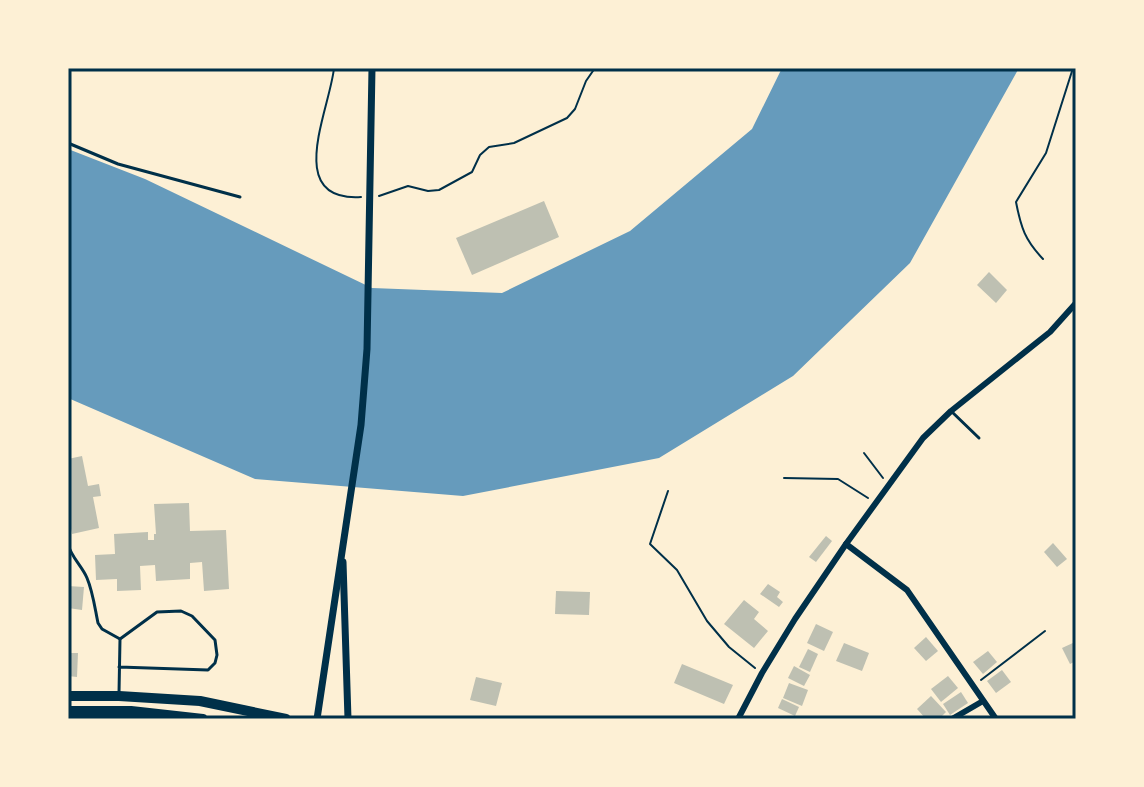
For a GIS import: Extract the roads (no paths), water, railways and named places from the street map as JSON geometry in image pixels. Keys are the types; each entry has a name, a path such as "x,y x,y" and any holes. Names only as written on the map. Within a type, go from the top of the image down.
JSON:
{"highway":[{"path":"68,696 200,701 286,719"},
{"path":"68,711 131,711 203,719"}],"street":[{"path":"317,719 361,425 367,349 372,68"},
{"path":"738,719 795,619 923,438 951,411 1050,332 1076,303"},
{"path":"343,540 348,719"},
{"path":"846,544 907,590 996,719"},
{"path":"952,719 983,701"}],"lane":[{"path":"68,143 118,164 240,197"},
{"path":"951,411 979,438"},
{"path":"68,544 69,551 88,579 98,623 102,629 120,639"},
{"path":"119,667 208,670 215,663 217,655 215,640 192,616 181,611 157,612 120,639"},
{"path":"119,696 120,639"}],"water":[{"path":"782,68 1019,68 910,263 793,376 659,458 463,496 255,479 68,398 68,149 145,179 372,288 502,293 630,231 752,129"}]}
